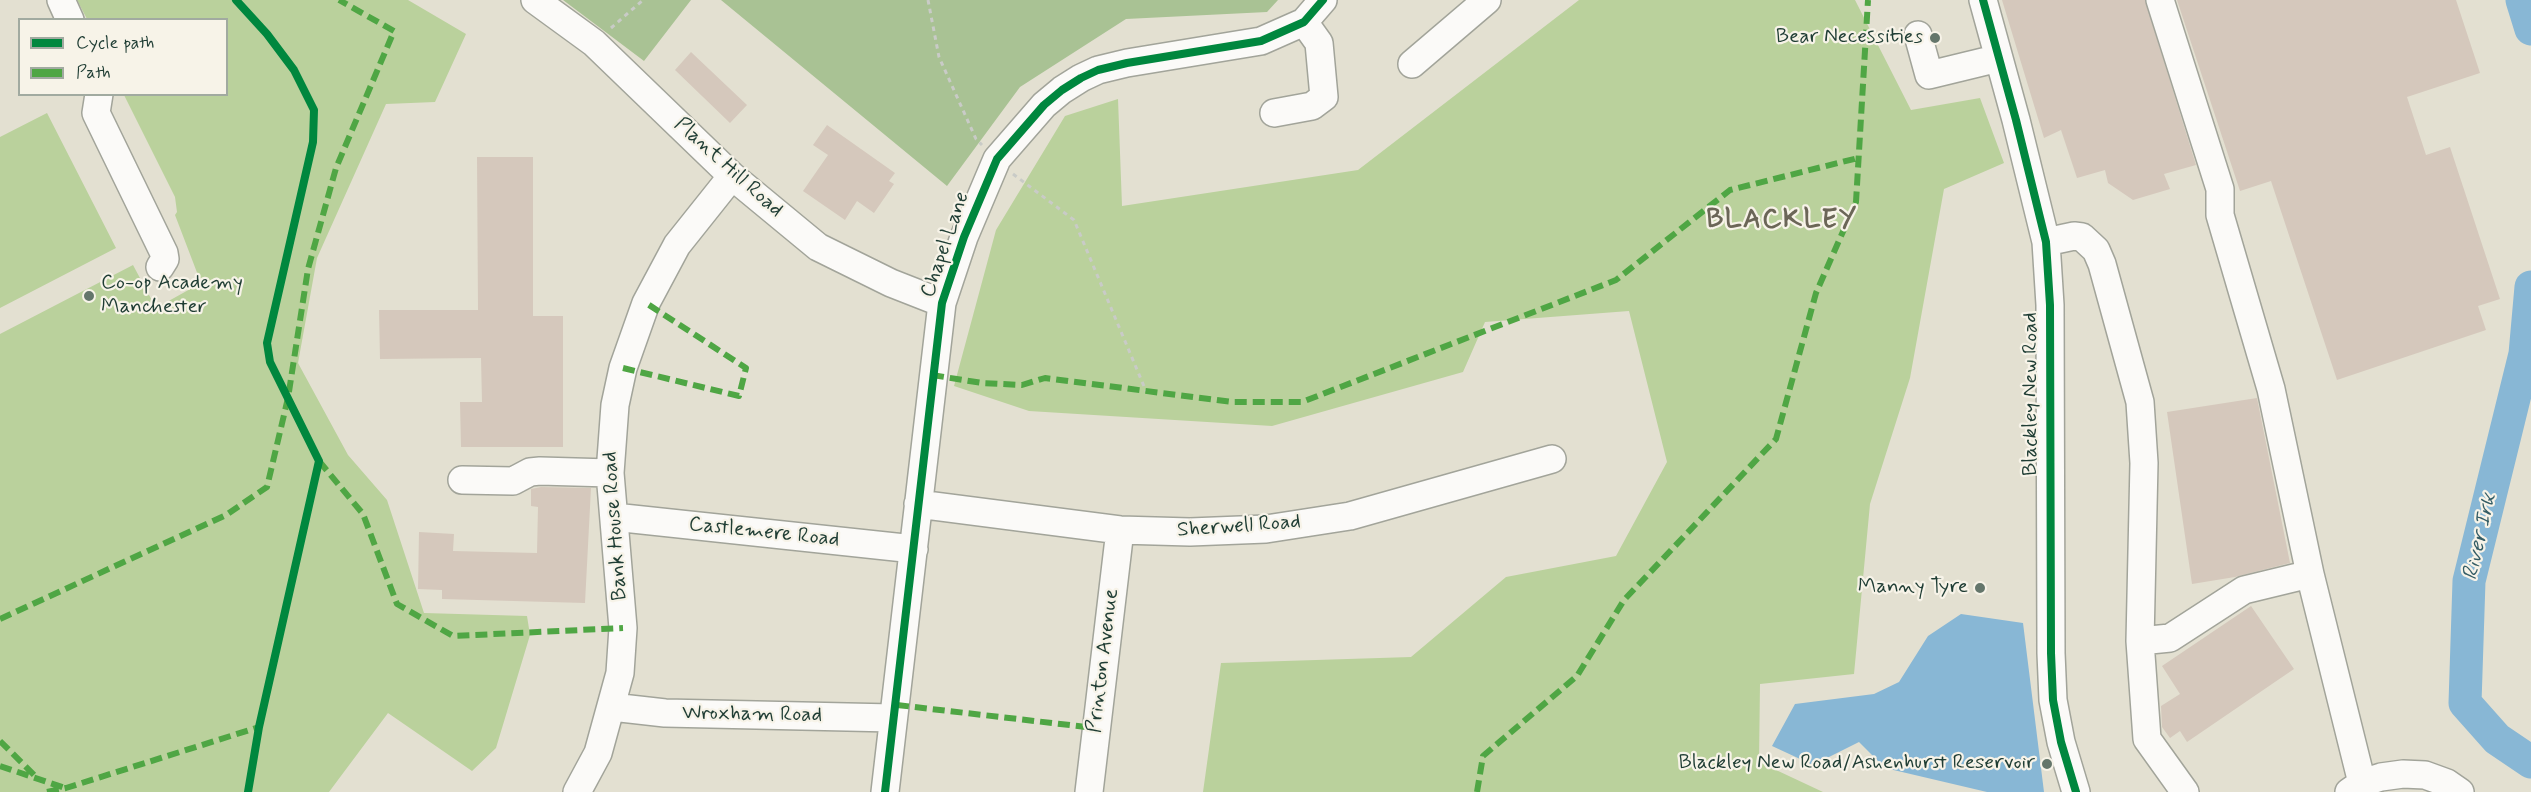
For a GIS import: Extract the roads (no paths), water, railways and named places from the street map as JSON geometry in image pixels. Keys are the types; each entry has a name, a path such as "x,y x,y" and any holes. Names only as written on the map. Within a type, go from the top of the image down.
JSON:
{"street":[{"path":"61,0 69,18"},
{"name":"Plant Hill Road","path":"535,0 594,44 732,176 818,247 891,283 942,303"},
{"name":"Chapel Lane","path":"885,792 893,718 897,705 942,303 964,237 997,159 1044,105 1081,78 1098,70 1127,63 1261,41 1304,22 1323,0"},
{"path":"1412,64 1487,0"},
{"name":"Blackley New Road","path":"1983,0 2046,242 2050,305 2052,677 2061,742 2076,792"},
{"path":"2160,0 2220,189 2220,215 2271,389 2356,788 2381,777 2426,775 2447,783 2460,792"},
{"path":"1274,113 1312,106 1324,97 1319,44 1304,22"},
{"path":"1918,35 1929,75 1999,58"},
{"path":"99,96 96,113 164,253 165,260 160,267"},
{"name":"Bank House Road","path":"577,792 598,753 620,673 623,628 610,473 615,405 628,349 646,303 677,245 732,176"},
{"path":"2046,242 2074,236 2082,237 2096,250 2102,264 2140,402 2144,464 2140,641 2147,739 2185,792"},
{"name":"Sherwell Road","path":"918,504 1120,530 1190,532 1266,529 1350,516 1552,459"},
{"path":"462,480 513,481 530,472 540,471 610,473"},
{"name":"Castlemere Road","path":"614,517 914,549"},
{"name":"Printon Avenue","path":"1089,792 1120,530"},
{"path":"2140,641 2170,638 2244,590 2310,574"},
{"name":"Wroxham Road","path":"612,707 666,713 893,718"}],"water":[{"path":"1961,614 2023,623 2044,792 1987,792 1885,768 1859,742 1813,765 1772,746 1795,704 1874,694 1899,682 1928,636"}],"waterway":[{"name":"River Irk","path":"2522,0 2531,29"},
{"name":"River Irk","path":"2531,287 2525,354 2469,581 2465,703 2497,739 2531,762"}],"place":[{"name":"Bear Necessities","path":"1935,38"},
{"name":"Co-op Academy Manchester","path":"89,296"},
{"name":"Manny Tyre","path":"1980,588"},
{"name":"Blackley New Road/Ashenhurst Reservoir","path":"2047,764"}],"district":[{"name":"BLACKLEY","path":"1782,221"}]}
